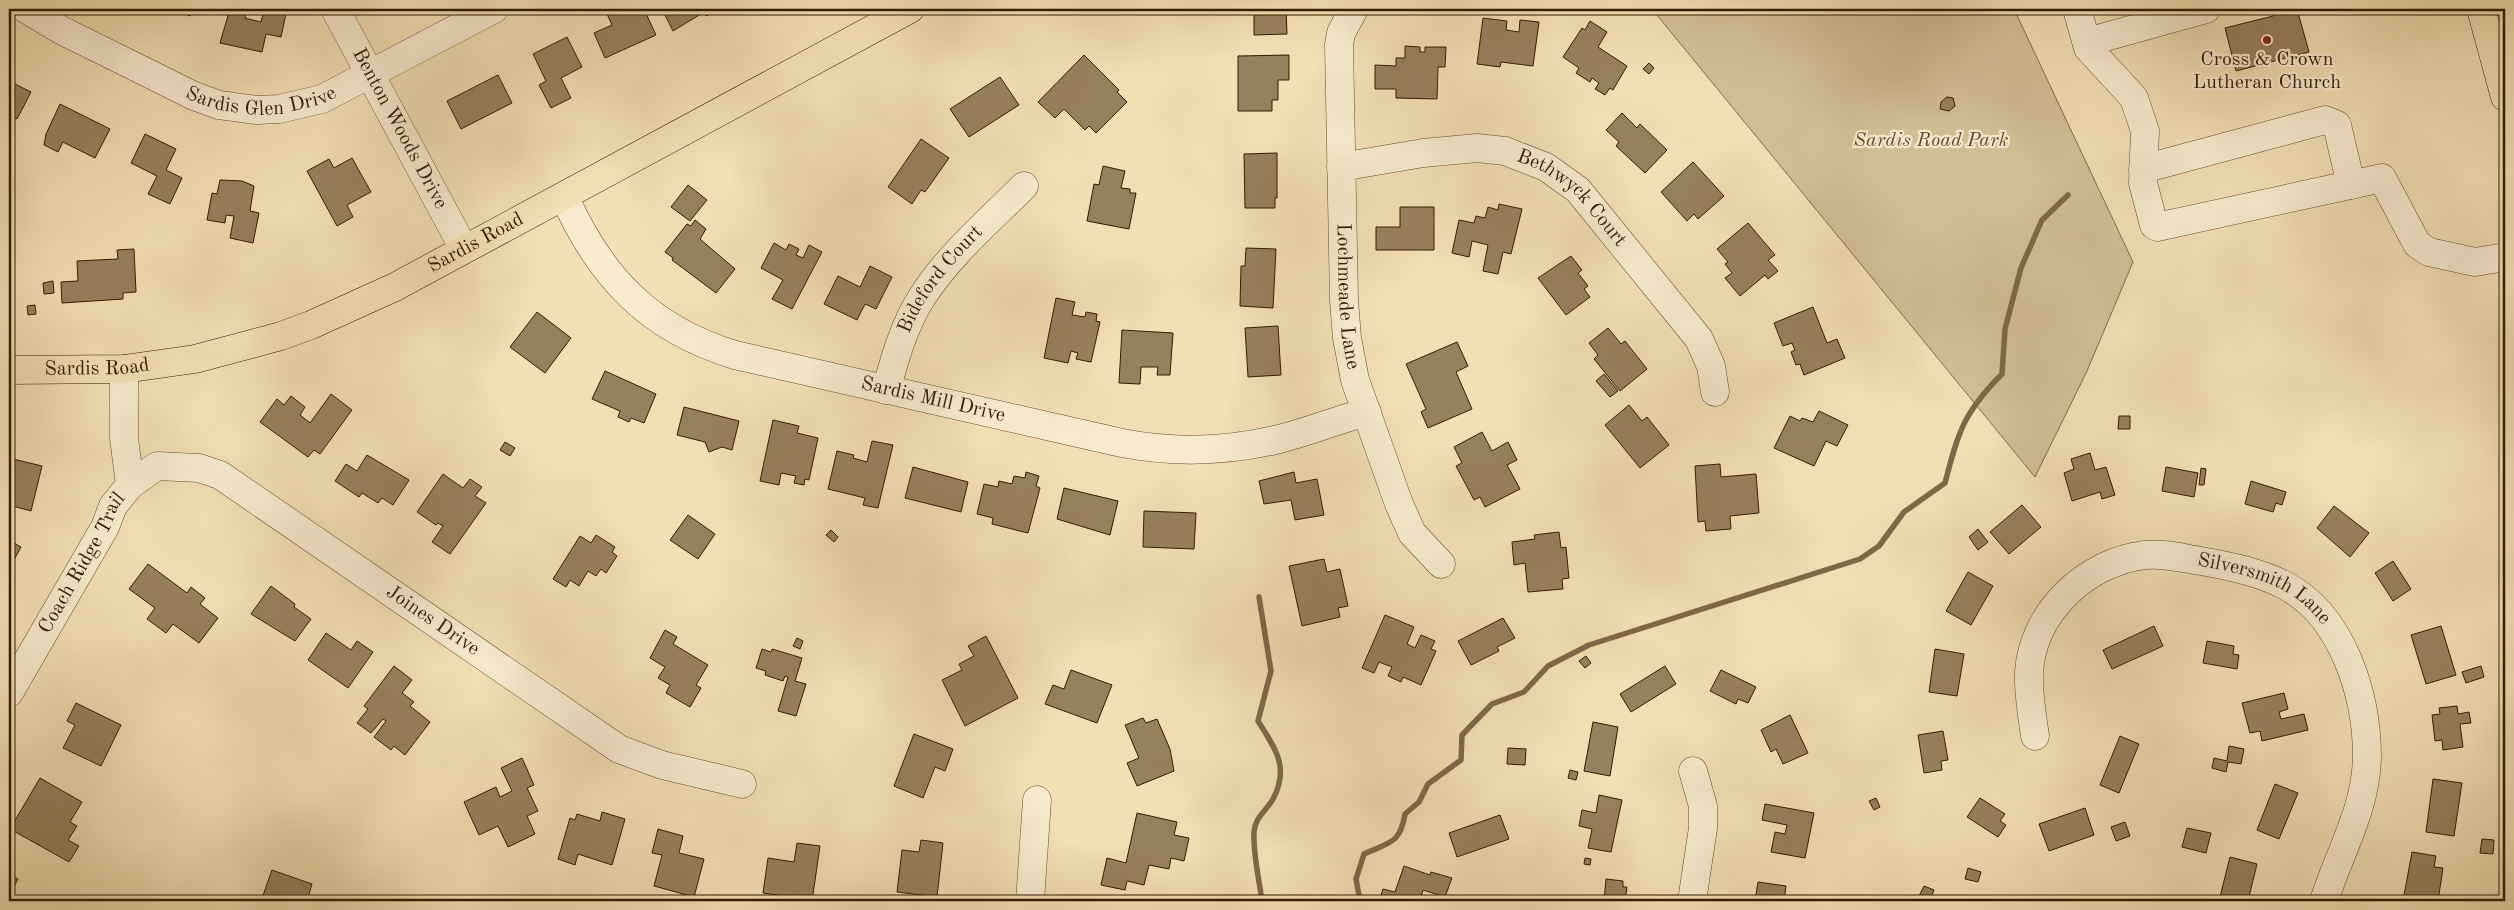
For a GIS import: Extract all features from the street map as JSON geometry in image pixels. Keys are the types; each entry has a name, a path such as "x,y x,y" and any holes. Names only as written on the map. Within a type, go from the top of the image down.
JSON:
{"main road":[{"name":"Sardis Road","path":"9,370 124,370 195,359 281,336 311,325 395,287 910,9"},
{"path":"2481,9 2505,97"}],"street":[{"name":"Sardis Glen Drive","path":"26,9 61,30 194,96 219,105 257,110 299,106 322,100 494,9"},
{"name":"Benton Woods Drive","path":"335,9 464,249"},
{"name":"Lochmeade Lane","path":"1354,9 1341,33 1339,45 1347,338 1355,380 1399,504 1412,533 1441,564"},
{"path":"2077,9 2088,48 2134,98 2145,131 2143,183 2154,225 2161,228 2382,178 2417,244 2429,252 2475,262 2505,256"},
{"path":"2087,42 2206,9"},
{"path":"2143,169 2325,120 2337,124 2351,185"},
{"name":"Bethwyck Court","path":"1341,167 1423,153 1477,148 1505,151 1546,167 1578,190 1699,339 1710,366 1715,392"},
{"name":"Bideford Court","path":"886,390 901,340 921,298 952,259 1024,186"},
{"name":"Sardis Mill Drive","path":"564,196 578,227 595,256 641,308 685,336 735,355 1122,444 1172,451 1201,451 1276,440 1367,412"},
{"name":"Coach Ridge Trail","path":"9,693 105,527 113,506 130,485 124,438 124,370"},
{"name":"Joines Drive","path":"130,485 157,466 200,468 220,475 619,748 662,765 742,784"},
{"name":"Silversmith Lane","path":"2035,736 2029,671 2034,645 2048,615 2073,587 2089,574 2123,560 2162,555 2251,572 2285,586 2316,610 2344,651 2356,679 2366,734 2366,774 2361,803 2324,901"},
{"path":"1692,901 1703,828 1703,806 1693,771"},
{"path":"1030,901 1037,800"}],"green space":[{"name":"Sardis Road Park","path":"1652,9 2014,9 2133,262 2087,371 2035,477"}],"building":[{"path":"175,9 193,9 190,16"},
{"path":"230,9 247,10 245,18 261,22 264,9 287,9 281,37 266,34 262,52 220,43"},
{"path":"620,9 644,9 656,35 605,58 594,33 612,25 607,14"},
{"path":"662,9 720,9 706,16 704,12 673,31"},
{"path":"1254,9 1286,9 1287,34 1254,35"},
{"name":"Cross & Crown Lutheran Church","path":"2271,9 2285,9 2286,12 2297,9 2309,52 2236,71 2225,28 2273,16"},
{"path":"1483,18 1507,21 1506,30 1519,32 1520,20 1539,22 1533,66 1501,62 1500,67 1477,64"},
{"path":"1590,21 1607,32 1598,47 1627,66 1613,90 1610,88 1605,95 1595,89 1599,83 1592,78 1590,82 1576,73 1579,68 1563,57 1582,28 1585,30"},
{"path":"567,37 582,67 561,78 571,98 551,108 539,85 546,81 533,54"},
{"path":"1405,46 1420,47 1420,52 1425,52 1425,47 1446,47 1445,67 1438,67 1437,99 1396,98 1396,89 1375,89 1375,65 1396,66 1396,58 1405,58"},
{"path":"1084,55 1119,90 1117,92 1127,102 1096,133 1089,126 1085,130 1064,109 1055,118 1038,102"},
{"path":"1289,55 1289,80 1278,80 1278,100 1272,100 1272,111 1238,111 1238,56"},
{"path":"1649,63 1654,68 1649,74 1643,69"},
{"path":"498,75 512,103 461,129 447,101"},
{"path":"1000,77 1019,105 969,137 950,109"},
{"path":"9,81 31,92 17,119 9,115"},
{"path":"1947,97 1953,98 1955,106 1949,111 1940,109 1941,102"},
{"path":"60,104 110,129 95,158 63,142 58,152 44,145 46,134"},
{"path":"1622,113 1637,128 1640,124 1667,150 1645,173 1616,146 1619,142 1606,130"},
{"path":"145,134 176,149 166,170 182,178 170,204 148,194 157,176 131,163"},
{"path":"921,139 949,158 925,192 921,190 912,204 888,187"},
{"path":"1277,153 1277,198 1275,198 1275,208 1245,208 1244,154"},
{"path":"352,158 371,192 347,205 353,217 337,226 307,171 329,159 334,168"},
{"path":"1693,162 1724,196 1698,219 1694,214 1687,221 1661,192"},
{"path":"1103,166 1125,171 1121,188 1130,189 1130,193 1136,193 1129,229 1087,221 1094,184 1099,185"},
{"path":"220,180 242,181 254,186 250,211 259,213 253,243 230,238 234,216 226,215 225,223 207,220 212,193 217,194"},
{"path":"688,185 707,200 690,221 671,207"},
{"path":"1499,204 1522,209 1511,254 1503,252 1498,274 1483,271 1488,245 1472,241 1469,257 1452,253 1459,220 1474,223 1476,216 1485,218 1488,207 1498,210"},
{"path":"1400,207 1434,207 1434,250 1376,250 1376,227 1400,227"},
{"path":"695,220 706,229 700,239 735,269 716,293 672,260 673,258 665,252 687,224 691,226"},
{"path":"1748,223 1775,255 1768,260 1778,271 1768,279 1765,275 1740,296 1725,278 1732,273 1725,264 1728,262 1717,249"},
{"path":"774,243 786,250 789,244 799,249 796,255 803,258 809,245 822,252 792,309 772,299 783,280 761,268"},
{"path":"1246,248 1276,249 1273,308 1240,306 1241,266 1245,266"},
{"path":"134,249 136,292 123,293 123,299 62,303 61,282 78,281 77,261 118,259 117,250"},
{"path":"1571,256 1582,270 1578,273 1588,286 1584,289 1590,297 1566,315 1538,278"},
{"path":"870,266 892,277 876,309 865,304 857,320 824,304 838,276 860,287"},
{"path":"53,281 54,293 44,294 43,283"},
{"path":"1056,298 1075,302 1072,315 1085,317 1086,312 1097,314 1096,321 1100,322 1091,362 1076,359 1078,353 1071,351 1068,363 1044,358"},
{"path":"35,305 36,314 28,315 27,306"},
{"path":"1813,307 1827,343 1837,339 1845,358 1804,375 1800,364 1796,365 1791,352 1795,350 1792,343 1783,346 1774,323"},
{"path":"537,312 571,338 545,373 510,347"},
{"path":"1278,326 1281,375 1248,377 1245,328"},
{"path":"1608,328 1621,344 1625,341 1647,369 1620,391 1594,359 1598,355 1589,343"},
{"path":"1122,330 1173,333 1170,375 1157,375 1158,367 1141,367 1140,384 1119,383"},
{"path":"1457,342 1468,366 1456,372 1472,409 1428,428 1421,412 1426,409 1406,364"},
{"path":"605,371 656,394 644,423 631,418 629,422 618,417 620,411 592,399"},
{"path":"1604,374 1618,391 1610,397 1596,381"},
{"path":"331,394 352,410 320,454 314,450 308,457 260,422 277,399 284,405 291,396 305,407 300,415 310,423"},
{"path":"1629,405 1642,421 1647,417 1669,445 1640,468 1605,425"},
{"path":"684,407 739,421 732,450 722,447 709,452 705,442 677,435"},
{"path":"1819,411 1848,425 1837,446 1826,441 1814,466 1774,448 1790,416 1800,421 1802,418 1813,422"},
{"path":"2119,416 2130,416 2130,429 2118,429"},
{"path":"773,420 799,426 797,433 818,438 809,480 805,479 804,485 794,483 796,476 781,473 779,485 760,481"},
{"path":"1482,432 1492,451 1508,442 1517,460 1507,465 1520,489 1485,507 1480,497 1474,500 1456,466 1462,463 1454,447"},
{"path":"872,441 893,445 878,508 863,505 865,498 828,489 837,451 854,455 853,458 867,462"},
{"path":"505,442 515,448 510,456 500,450"},
{"path":"2090,453 2095,470 2106,467 2115,495 2102,499 2100,492 2072,501 2064,473 2074,469 2071,459"},
{"path":"367,455 409,480 393,505 382,498 378,503 362,493 359,497 335,481 346,464 357,471"},
{"path":"9,458 42,466 31,511 9,505"},
{"path":"1720,464 1721,477 1756,474 1759,513 1730,516 1731,529 1706,531 1705,521 1698,522 1695,466"},
{"path":"913,467 968,482 961,512 905,498"},
{"path":"2166,467 2198,473 2194,497 2162,491"},
{"path":"2201,468 2206,469 2204,485 2199,485"},
{"path":"1026,472 1039,476 1036,486 1040,488 1028,533 992,524 993,518 977,514 984,484 998,487 999,481 1012,484 1014,476 1025,478"},
{"path":"1294,472 1296,483 1317,479 1324,515 1295,520 1291,500 1264,504 1259,481"},
{"path":"443,474 463,488 470,479 482,487 475,496 486,503 450,554 432,542 443,526 438,523 436,525 417,512"},
{"path":"2251,481 2286,492 2282,505 2276,503 2273,512 2245,504"},
{"path":"1064,488 1118,501 1110,535 1057,519"},
{"path":"2022,505 2041,527 2009,554 1990,532"},
{"path":"2334,506 2369,533 2350,557 2317,528"},
{"path":"1144,511 1196,513 1194,549 1143,547"},
{"path":"688,515 715,534 698,559 670,540"},
{"path":"1978,529 1988,542 1978,550 1969,537"},
{"path":"831,530 838,537 834,542 826,535"},
{"path":"1559,532 1561,548 1566,547 1569,578 1562,579 1563,589 1528,592 1525,563 1514,565 1512,542 1535,539 1534,535"},
{"path":"596,535 615,547 612,552 617,556 606,573 601,569 596,576 588,571 579,586 570,580 566,587 553,579 580,536 591,543"},
{"path":"9,540 21,547 9,569"},
{"path":"1324,559 1327,572 1340,569 1348,606 1338,608 1340,617 1302,626 1289,566"},
{"path":"2393,561 2411,589 2393,601 2375,573"},
{"path":"148,564 187,593 191,587 205,598 200,604 218,618 199,643 173,624 166,633 147,619 155,608 129,589"},
{"path":"1968,572 1993,586 1971,625 1946,611"},
{"path":"271,586 295,604 294,607 311,619 295,641 251,614"},
{"path":"1385,615 1414,627 1407,644 1415,648 1421,635 1435,641 1431,649 1436,651 1421,685 1403,677 1401,682 1388,676 1392,667 1379,662 1374,673 1362,668"},
{"path":"1503,618 1515,638 1497,647 1499,651 1471,665 1458,641"},
{"path":"2154,626 2163,646 2112,669 2103,650"},
{"path":"2441,626 2456,675 2426,684 2411,635"},
{"path":"665,630 677,637 673,644 708,665 696,685 701,688 690,707 666,693 670,685 658,678 665,667 650,658"},
{"path":"326,633 351,650 357,641 373,652 348,688 308,660"},
{"path":"986,636 1018,698 965,726 942,680 962,670 959,664 974,656 968,646"},
{"path":"797,638 803,641 800,649 793,646"},
{"path":"2207,641 2234,646 2233,654 2239,655 2237,669 2203,663"},
{"path":"762,649 771,652 772,649 802,658 795,681 806,684 796,716 778,711 788,677 785,676 783,681 765,675 766,671 756,668"},
{"path":"1935,649 1964,654 1957,696 1929,692"},
{"path":"1586,656 1591,663 1585,668 1579,661"},
{"path":"394,666 412,680 402,693 414,702 410,706 430,722 405,755 394,746 391,750 374,737 386,721 383,719 371,733 357,723 368,709 364,706"},
{"path":"1665,666 1676,684 1631,712 1620,694"},
{"path":"2481,666 2484,677 2466,683 2462,672"},
{"path":"1071,670 1112,685 1097,723 1045,704 1053,685 1064,689"},
{"path":"1721,670 1756,687 1748,703 1738,699 1736,704 1710,691"},
{"path":"2284,693 2288,709 2279,712 2281,719 2304,714 2308,730 2262,741 2260,731 2250,733 2242,703"},
{"path":"76,703 121,725 101,766 63,748 75,725 67,721"},
{"path":"2457,706 2458,714 2469,712 2471,723 2460,724 2463,747 2443,750 2442,740 2435,741 2432,715 2440,714 2439,708"},
{"path":"1790,715 1808,753 1783,764 1776,749 1771,752 1761,730"},
{"path":"1143,718 1146,723 1157,719 1170,749 1174,771 1137,786 1127,763 1139,758 1125,725"},
{"path":"1593,722 1618,727 1610,776 1584,771"},
{"path":"1943,731 1948,760 1941,761 1942,770 1924,773 1918,735"},
{"path":"914,734 953,749 945,771 935,767 923,798 894,786"},
{"path":"2120,736 2139,744 2119,793 2100,785"},
{"path":"2229,746 2244,749 2241,764 2228,762 2226,772 2212,768 2214,758 2227,761"},
{"path":"1508,748 1526,749 1525,765 1507,764"},
{"path":"522,758 534,785 527,788 538,811 527,816 535,834 508,847 498,826 479,835 464,802 496,787 500,797 512,791 501,768"},
{"path":"1570,770 1578,772 1576,780 1568,778"},
{"path":"40,778 82,802 70,822 77,826 68,840 79,846 69,862 10,829"},
{"path":"2433,779 2462,783 2454,836 2426,832"},
{"path":"2275,784 2298,793 2279,839 2257,830"},
{"path":"1599,795 1622,800 1611,852 1588,848 1592,829 1579,826 1582,810 1596,813"},
{"path":"1876,798 1880,807 1874,810 1869,801"},
{"path":"1980,798 2005,814 2000,821 2006,825 1998,837 1967,817"},
{"path":"1765,804 1814,813 1805,858 1771,852 1775,832 1785,834 1787,825 1762,820"},
{"path":"2085,808 2094,835 2049,851 2039,824"},
{"path":"602,812 625,819 612,865 578,854 575,865 558,859 570,818 575,820 577,814 600,821"},
{"path":"1137,813 1177,822 1174,835 1189,838 1184,861 1171,858 1169,869 1149,865 1144,885 1127,881 1125,890 1101,885 1107,858 1126,863"},
{"path":"1500,815 1509,839 1457,857 1449,833"},
{"path":"2125,822 2130,836 2116,841 2111,827"},
{"path":"2187,828 2211,833 2206,853 2182,847"},
{"path":"658,829 683,836 679,853 704,859 694,897 654,886 662,855 652,853"},
{"path":"2482,839 2494,840 2493,854 2480,853"},
{"path":"921,840 943,843 937,897 897,892 902,850 919,852"},
{"path":"797,843 820,846 812,901 797,901 797,898 763,893 768,858 794,862"},
{"path":"2412,852 2436,856 2434,867 2443,868 2438,901 2403,901"},
{"path":"2230,857 2257,864 2248,901 2219,901"},
{"path":"1585,858 1591,859 1590,865 1584,864"},
{"path":"1404,866 1430,875 1431,872 1452,878 1445,897 1423,890 1421,897 1429,901 1379,901 1383,889 1395,892"},
{"path":"1968,868 1981,872 1978,882 1965,879"},
{"path":"272,870 312,884 307,901 261,901"},
{"path":"9,874 18,879 9,896"},
{"path":"1606,879 1623,881 1623,887 1627,887 1625,901 1604,901"},
{"path":"1758,882 1786,886 1784,901 1755,901"},
{"path":"1924,886 1934,890 1930,900 1919,896"},
{"path":"200,896 204,901 192,901"}],"waterway":[{"path":"1360,901 1356,879 1364,854 1387,844 1397,837 1405,814 1419,802 1428,784 1461,760 1462,735 1492,704 1524,692 1548,666 1589,645 1860,559 1879,546 1904,512 1945,483 1954,450 1964,424 1979,400 2002,374 2005,329 2021,268 2042,220 2068,195"},
{"path":"1259,597 1271,671 1258,721 1275,749 1280,767 1278,788 1271,803 1257,822 1254,832 1255,858 1262,901"}],"place":[{"name":"Cross & Crown Lutheran Church","path":"2267,40"}]}
